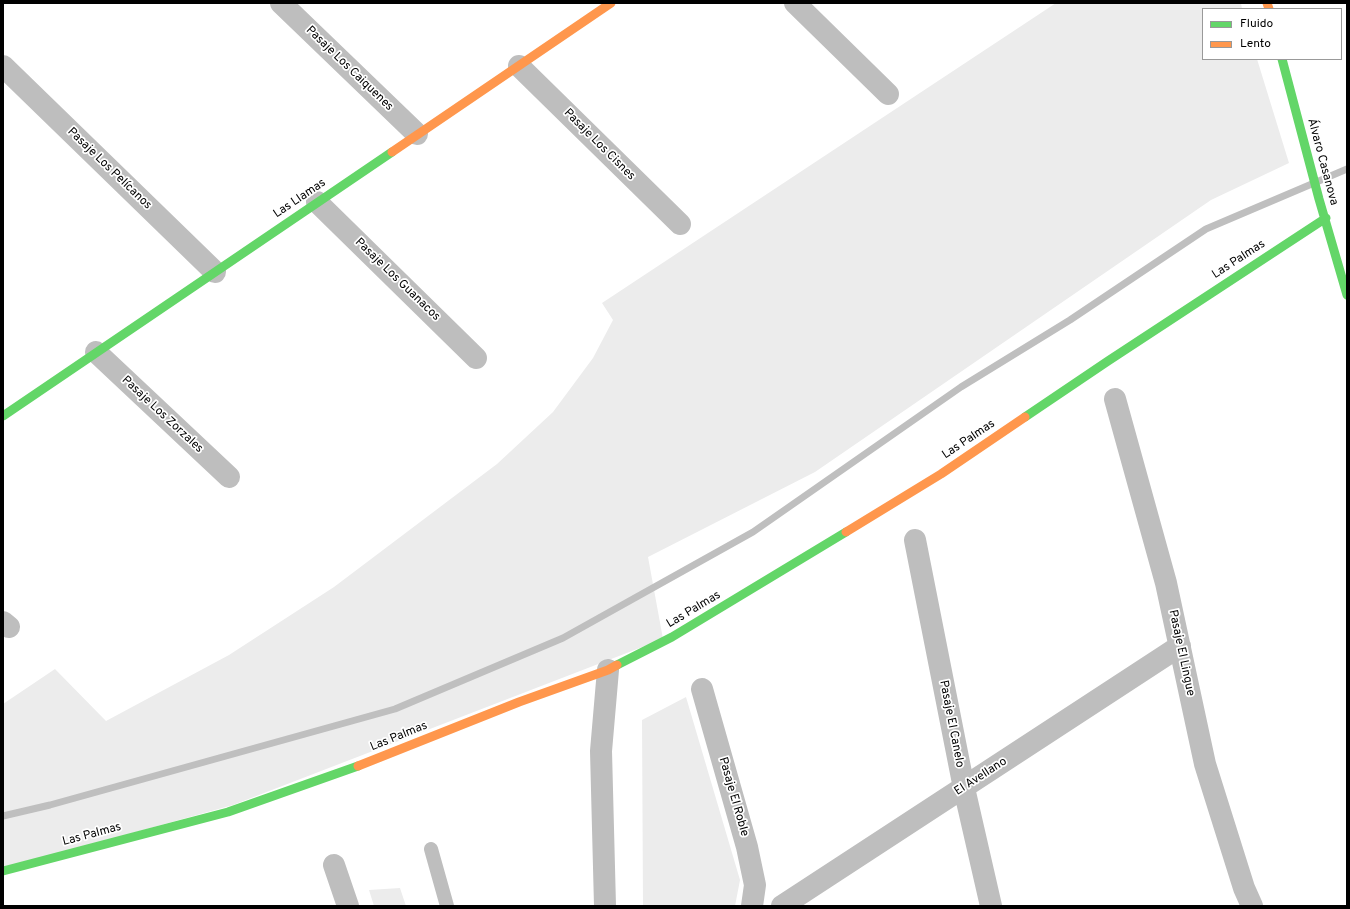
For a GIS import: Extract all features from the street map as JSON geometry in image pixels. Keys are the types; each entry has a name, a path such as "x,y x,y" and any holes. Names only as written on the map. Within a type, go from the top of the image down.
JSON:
{"street":[{"name":"Pasaje Los Caiquenes","path":"281,3 417,134"},
{"name":"Las Llamas","path":"3,415 611,3"},
{"path":"795,3 888,94"},
{"name":"Álvaro Casanova","path":"1282,60 1319,199 1326,218 1347,295"},
{"name":"Pasaje Los Pelícanos","path":"3,66 215,272"},
{"name":"Pasaje Los Cisnes","path":"519,66 680,224"},
{"name":"Pasaje Los Guanacos","path":"317,202 476,358"},
{"name":"Las Palmas","path":"3,871 228,812 354,768 518,702 608,670 672,638 941,474 1108,361 1326,218"},
{"name":"Pasaje Los Zorzales","path":"96,352 229,477"},
{"name":"Pasaje El Lingue","path":"1115,399 1166,583 1205,764 1244,888 1252,906"},
{"name":"Pasaje El Canelo","path":"915,540 964,788 991,906"},
{"name":"El Avellano","path":"782,906 1180,646"},
{"path":"605,906 601,751 608,670"},
{"name":"Pasaje El Roble","path":"702,688 747,847 754,885 752,906"},
{"path":"334,865 348,906"}],"lane":[{"path":"431,849 448,906"}],"shaded area":[{"path":"1056,3 1241,3 1242,8 1202,8 1202,60 1257,60 1289,163 1211,200 815,472 648,557 663,639 233,805 3,869 3,704 55,669 106,721 229,655 334,587 497,464 553,412 593,358 613,320 602,303"},
{"path":"686,697 740,880 735,906 643,906 642,720"},
{"path":"400,888 406,906 374,906 369,890"}],"waterway":[{"path":"3,816 50,805 395,709 563,638 753,532 961,387 1070,320 1206,229 1347,169"}],"traffic: fast":[{"path":"1282,60 1319,199 1347,295"},
{"path":"3,416 392,152"},
{"path":"1025,417 1326,218"},
{"path":"617,665 672,637 846,532"},
{"path":"3,871 228,812 358,766"}],"traffic: slow":[{"path":"392,152 611,3"},
{"path":"1267,3 1269,8"},
{"path":"846,532 941,474 1025,417"},
{"path":"358,766 519,702 608,670 617,665"}]}
